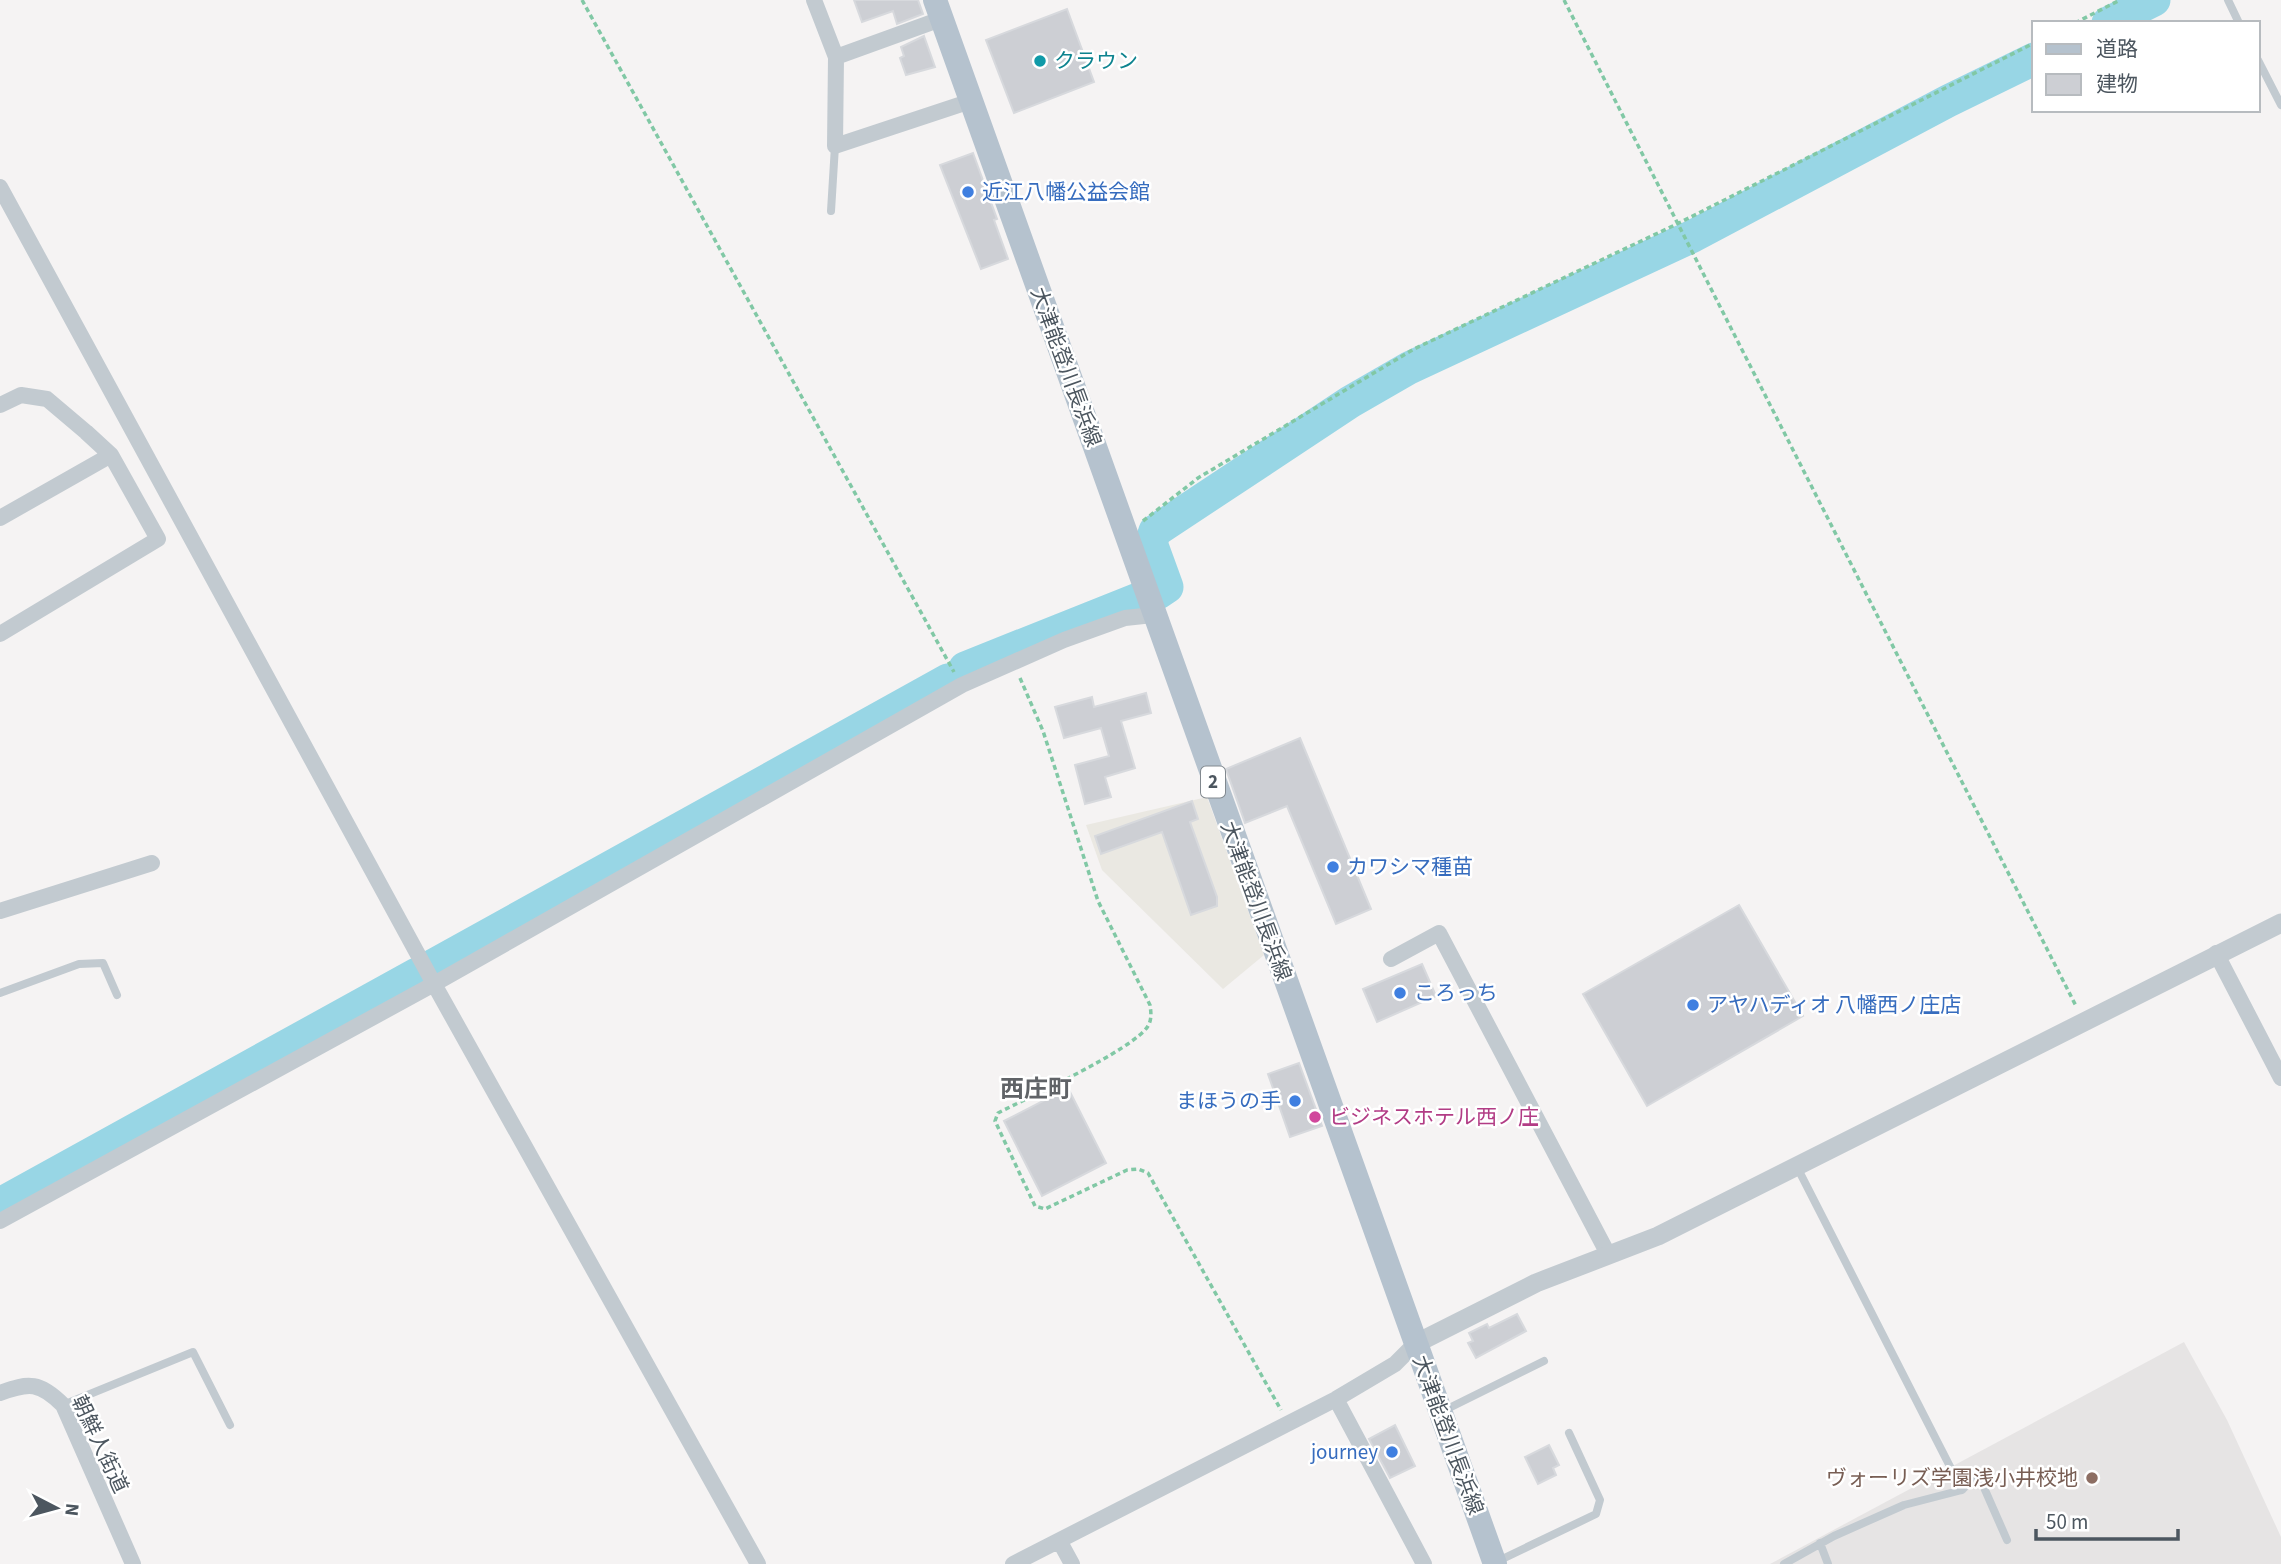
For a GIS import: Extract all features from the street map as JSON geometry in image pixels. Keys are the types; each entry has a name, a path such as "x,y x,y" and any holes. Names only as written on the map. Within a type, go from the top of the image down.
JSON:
{"main road":[{"name":"大津能登川長浜線","path":"938,9 1495,1563"}],"street":[{"path":"814,0 836,57 835,146 971,101"},
{"path":"836,57 938,9"},
{"path":"0,187 434,984 758,1564"},
{"path":"0,405 22,395 47,399 111,455 158,539 0,634"},
{"path":"0,518 111,455"},
{"path":"0,1221 434,984 962,685 1125,618 1153,615"},
{"path":"0,911 152,863"},
{"path":"1013,1564 1336,1399 1395,1364 1415,1344 1536,1283 1658,1236 2216,953 2281,923"},
{"path":"1391,958 1439,933 1608,1254"},
{"path":"2216,953 2281,1078"},
{"name":"朝鮮人街道","path":"0,1393 25,1383 49,1391 63,1405 132,1564"},
{"path":"1336,1399 1424,1564"},
{"path":"1060,1542 1072,1564"}],"lane":[{"path":"2228,0 2238,21"},
{"path":"2260,64 2281,105"},
{"path":"831,211 835,146"},
{"path":"0,993 79,964 103,963 117,995"},
{"path":"1797,1167 1962,1490"},
{"path":"63,1405 193,1352 230,1425"},
{"path":"1441,1412 1544,1361"},
{"path":"1495,1563 1596,1514 1600,1500 1569,1433"},
{"path":"1784,1564 1820,1543 1904,1504 1962,1490 1978,1474 2007,1540"},
{"path":"1820,1543 1828,1564"}],"path":[{"path":"582,0 962,685"},
{"path":"1564,0 2083,1020"},
{"path":"2079,21 2120,0"},
{"path":"1125,535 1198,478 1414,349 1677,224 2032,44"},
{"path":"1013,663 1043,731 1098,901 1150,1005 1151,1016 1147,1028 1096,1064 998,1113 995,1121 1035,1206 1045,1209 1127,1170 1138,1169 1148,1173 1289,1424"}],"shaded area":[{"path":"1207,797 1264,955 1223,989 1102,870 1086,825"},
{"name":"ヴォーリズ学園浅小井校地","path":"2184,1342 2227,1420 2281,1537 2281,1564 1770,1564"}],"building":[{"path":"854,0 918,0 923,14 897,24 893,11 862,22"},
{"name":"クラウン","path":"1067,9 1094,82 1014,113 986,40"},
{"path":"924,36 935,67 906,75 900,58 904,56 901,47"},
{"name":"近江八幡公益会館","path":"973,153 1008,259 981,269 940,165"},
{"path":"1146,693 1151,713 1121,721 1135,768 1105,777 1111,797 1085,804 1075,765 1109,756 1101,728 1064,738 1055,707 1092,697 1094,707"},
{"name":"カワシマ種苗","path":"1300,738 1371,909 1336,924 1287,806 1245,823 1226,769"},
{"path":"1192,801 1198,819 1190,822 1217,897 1217,906 1191,915 1162,832 1101,854 1095,836"},
{"name":"アヤハディオ 八幡西ノ庄店","path":"1739,905 1803,1016 1647,1106 1583,994"},
{"name":"ころっち","path":"1422,964 1436,996 1377,1022 1363,989"},
{"name":"まほうの手","path":"1299,1063 1322,1126 1290,1137 1268,1074"},
{"path":"1068,1088 1106,1163 1042,1196 1004,1121"},
{"path":"1517,1314 1526,1331 1476,1358 1468,1343 1473,1341 1469,1333 1487,1324 1489,1328"},
{"name":"journey","path":"1395,1425 1415,1466 1390,1478 1369,1439"},
{"path":"1549,1445 1559,1465 1553,1468 1556,1475 1538,1484 1525,1457"}],"waterway":[{"path":"2112,21 2154,0"},
{"path":"1158,593 1167,587 1151,543 1155,531 1350,402 1409,368 1693,236 1948,101 2032,60"},
{"path":"965,668 1138,599"},
{"path":"434,965 948,680"},
{"path":"0,1204 417,974"}],"place":[{"name":"クラウン","path":"1040,61"},
{"name":"近江八幡公益会館","path":"968,192"},
{"name":"カワシマ種苗","path":"1333,867"},
{"name":"ころっち","path":"1400,993"},
{"name":"アヤハディオ 八幡西ノ庄店","path":"1693,1005"},
{"name":"まほうの手","path":"1295,1101"},
{"name":"ビジネスホテル西ノ庄","path":"1315,1117"},
{"name":"journey","path":"1392,1452"},
{"name":"ヴォーリズ学園浅小井校地","path":"2092,1478"}],"district":[{"name":"西庄町","path":"1036,1089"}]}
